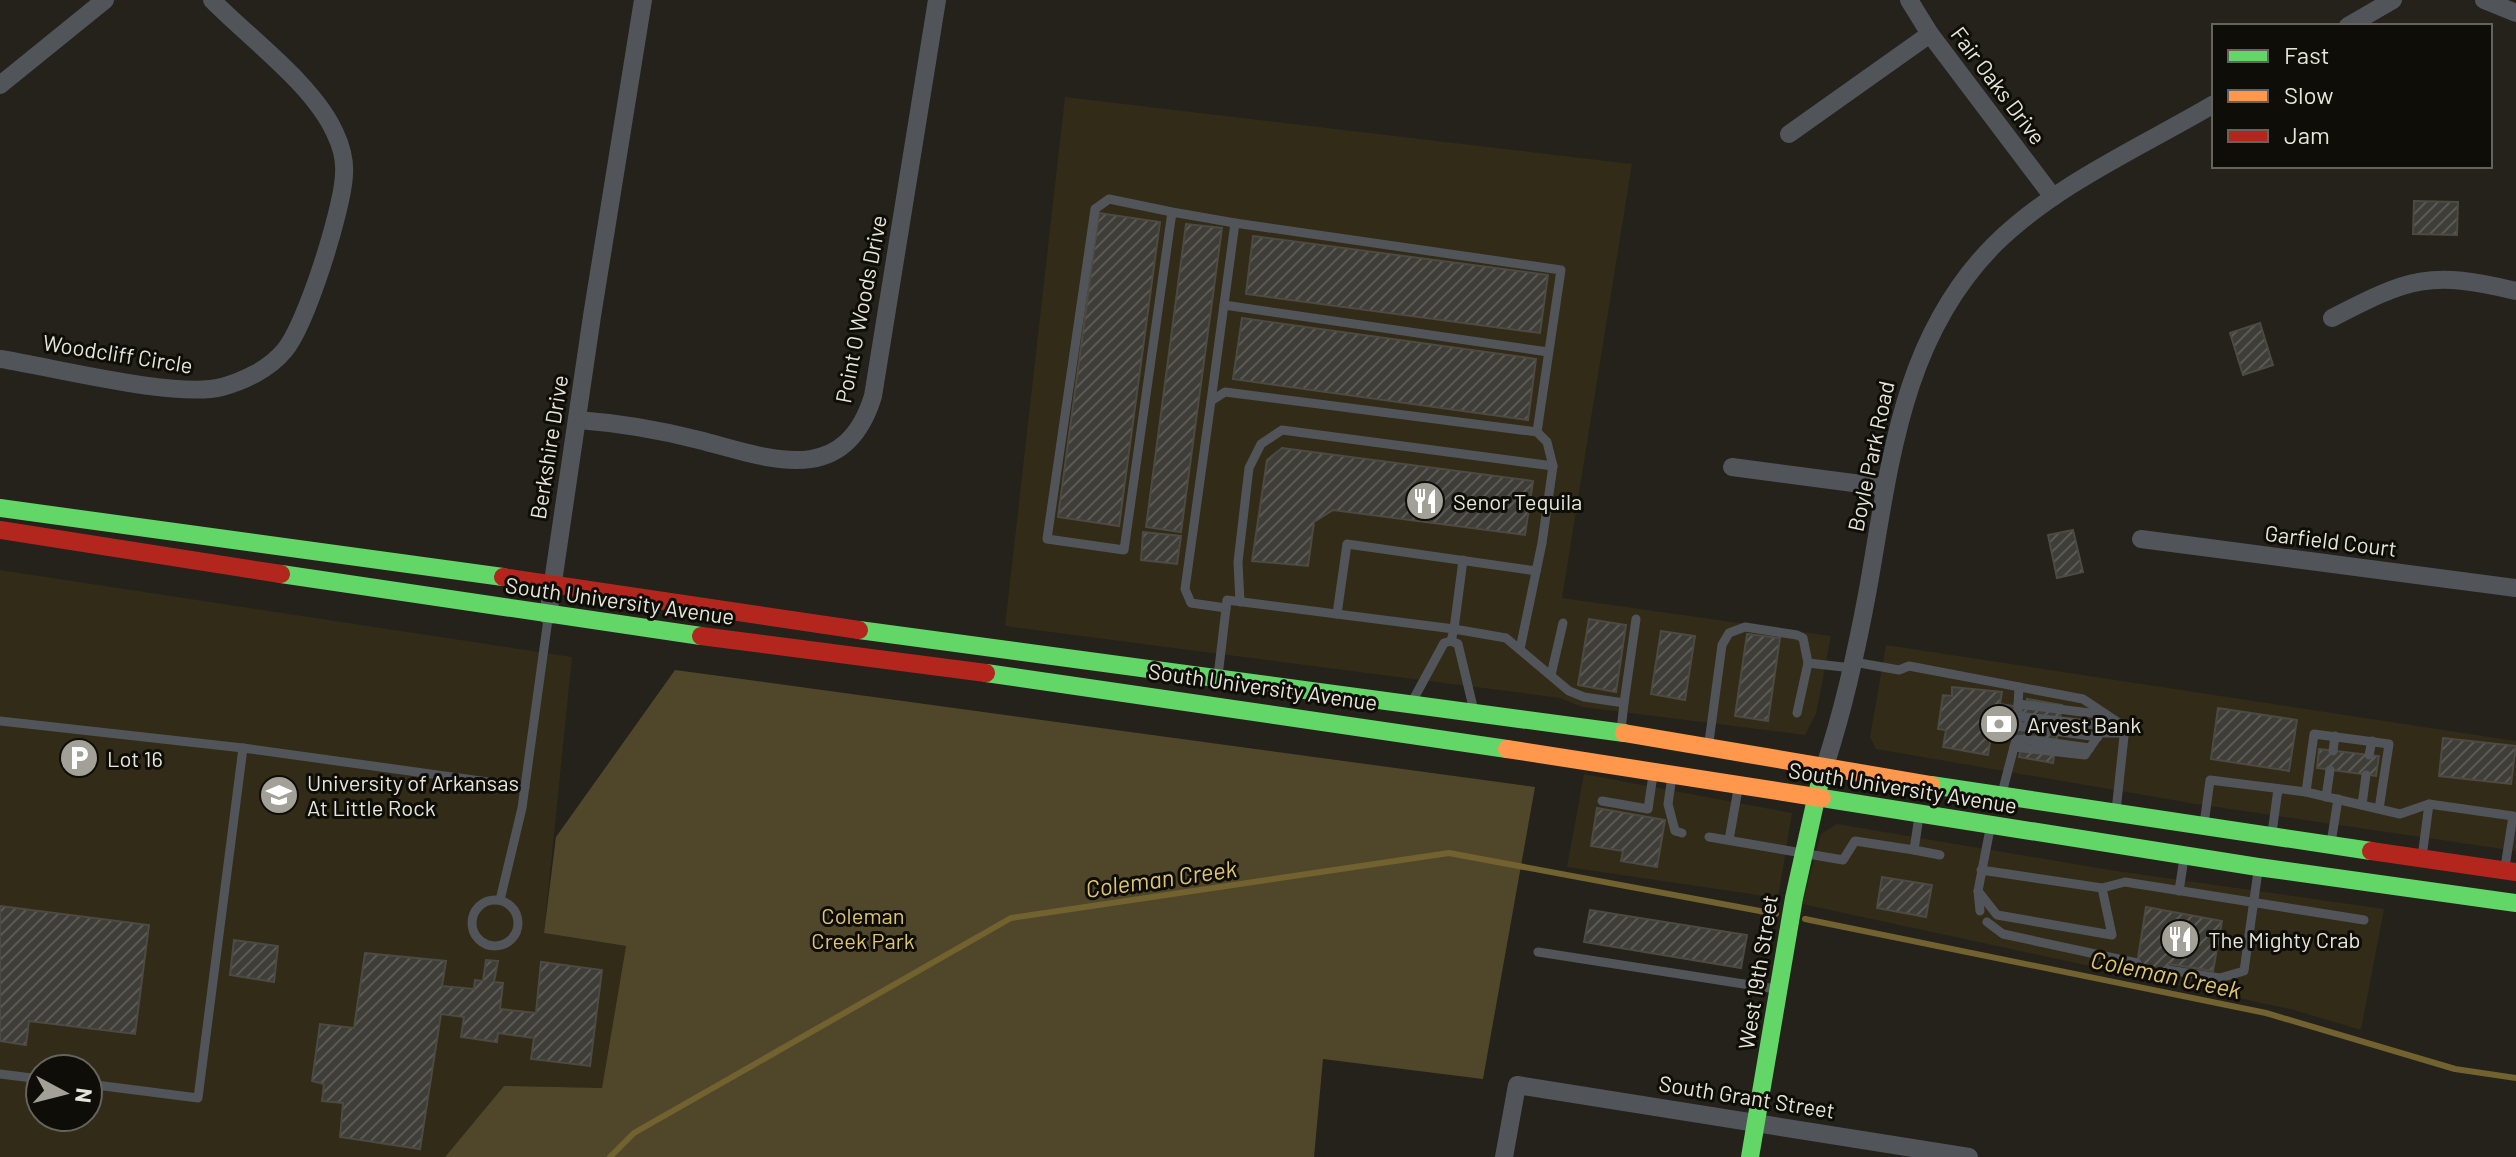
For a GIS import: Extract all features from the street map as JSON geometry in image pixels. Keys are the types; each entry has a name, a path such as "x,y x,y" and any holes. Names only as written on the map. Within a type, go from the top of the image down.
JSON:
{"main road":[{"name":"South University Avenue","path":"0,508 551,584 1018,654 1708,745 2001,797 2510,871"},
{"name":"South University Avenue","path":"0,530 548,616 1134,692 1739,784 2184,856 2516,903"},
{"name":"West 19th Street","path":"1750,1157 1802,853 1825,766"}],"street":[{"path":"0,85 105,0"},
{"name":"Woodcliff Circle","path":"0,359 169,388 206,390 246,378 264,368 287,348 308,306 335,221 344,172 341,150 331,125 309,96 212,0"},
{"name":"Berkshire Drive","path":"548,616 643,0"},
{"name":"Point O Woods Drive","path":"578,420 626,425 698,440 766,460 792,462 823,455 847,439 864,418 873,396 937,0"},
{"name":"Fair Oaks Drive","path":"1909,0 1930,34 2053,197"},
{"path":"2351,24 2393,0"},
{"path":"2484,0 2516,13"},
{"path":"1789,134 1930,34"},
{"name":"Boyle Park Road","path":"1825,766 1853,665 1884,487 1904,398 1939,317 1996,244 2053,197 2212,105"},
{"path":"2332,318 2413,280 2464,278 2516,291"},
{"path":"1732,467 1884,487"},
{"name":"Garfield Court","path":"2141,539 2516,588"},
{"name":"South Grant Street","path":"1504,1157 1517,1085 1969,1157"}],"lane":[{"path":"1172,212 1124,550 1047,539 1095,209 1109,199 1235,223 1561,270 1537,432"},
{"path":"1226,608 1191,603 1185,589 1235,223"},
{"path":"1224,305 1548,352"},
{"path":"1211,401 1225,392 1537,432 1547,442 1553,466 1520,649"},
{"path":"1240,602 1238,562 1249,468 1261,444 1282,430 1553,466"},
{"path":"1337,614 1347,544 1536,571"},
{"path":"1451,641 1463,560"},
{"path":"1217,678 1227,600 1506,638 1569,691 1584,697 1624,703"},
{"name":"Berkshire Drive","path":"500,900 525,787 548,616"},
{"path":"1620,733 1636,619"},
{"path":"1551,675 1563,623"},
{"path":"1708,745 1722,645 1729,633 1745,627 1797,635 1803,638 1808,663"},
{"path":"1412,706 1416,689 1444,643 1451,641 1458,644 1475,714"},
{"path":"1797,713 1804,667 1808,663 1899,670 1909,666 2083,699 2109,715 2125,730"},
{"path":"2019,687 2017,726 2098,737"},
{"path":"2018,704 2109,715"},
{"path":"2017,716 2125,730"},
{"path":"0,721 243,748 525,787"},
{"path":"2001,797 2014,747 2085,755 2100,733 2125,730"},
{"path":"2116,814 2125,730"},
{"path":"2306,792 2314,734 2389,744 2379,809"},
{"path":"2333,751 2335,736"},
{"path":"2369,755 2372,741"},
{"path":"104,1086 198,1098 243,748"},
{"path":"2326,797 2330,770"},
{"path":"1602,801 1648,809 1653,771"},
{"path":"1673,775 1668,804 1675,831 1682,833"},
{"path":"2362,805 2366,775"},
{"path":"2203,827 2210,780 2306,792 2400,814 2429,804 2513,816 2510,871"},
{"path":"1729,840 1739,784"},
{"path":"2271,837 2278,789"},
{"path":"2331,844 2338,799"},
{"path":"2422,857 2429,804"},
{"path":"1914,850 1919,815"},
{"path":"1980,911 1978,891 1991,826"},
{"path":"1709,837 1843,860 1855,841 1940,855"},
{"path":"2179,891 2184,856"},
{"path":"2168,970 2220,978 2244,971 2258,867"},
{"path":"1981,870 2102,888 2125,882 2364,920"},
{"path":"1978,891 1997,915 2112,935 2102,888"},
{"path":"500,900 513,909 516,931 507,943 492,946 478,939 472,918 486,902 500,900"},
{"path":"1987,922 2003,934 2137,963"},
{"path":"1538,952 1779,989"},
{"path":"0,1074 24,1077"}],"shaded area":[{"path":"1065,97 1632,164 1562,598 1831,636 1816,714 1805,735 1582,707 1560,698 1005,626"},
{"name":"University of Arkansas At Little Rock","path":"0,570 572,657 544,933 626,946 602,1088 504,1086 445,1157 0,1157"},
{"path":"1886,645 2516,741 2516,851 2196,804 1876,749 1870,737"},
{"path":"1584,774 1792,813 1778,898 1567,867"},
{"path":"1837,824 2110,870 2384,909 2361,1030 2294,1010 1802,904 1821,834"}],"green space":[{"name":"Coleman Creek Park","path":"675,670 1535,787 1483,1079 1323,1059 1314,1157 445,1157 504,1086 602,1088 626,946 544,933 556,837"}],"building":[{"path":"2414,201 2458,202 2457,235 2413,234"},
{"path":"1099,213 1160,222 1119,526 1058,517"},
{"path":"1186,224 1222,228 1181,532 1146,527"},
{"path":"1253,236 1548,275 1540,333 1246,294"},
{"path":"1242,318 1536,359 1528,420 1233,379"},
{"path":"2260,323 2273,365 2243,375 2230,333"},
{"path":"1282,448 1533,481 1525,535 1333,510 1314,522 1308,566 1252,561 1267,460"},
{"path":"2073,530 2083,572 2057,578 2048,535"},
{"path":"1143,532 1181,536 1177,564 1141,560"},
{"path":"1589,619 1626,625 1616,692 1578,685"},
{"path":"1661,631 1695,636 1685,700 1651,694"},
{"path":"1747,634 1780,638 1768,721 1735,716"},
{"name":"Arvest Bank","path":"1952,687 2002,692 2000,704 2027,708 2027,699 2062,705 2053,763 2019,757 2023,741 1991,737 1988,755 1943,747 1946,730 1938,729 1943,695 1952,696"},
{"path":"2218,708 2297,720 2289,771 2211,759"},
{"path":"2443,738 2516,746 2511,784 2439,776"},
{"path":"2319,749 2379,756 2376,776 2317,768"},
{"path":"1597,808 1665,820 1657,867 1621,861 1623,851 1591,846"},
{"path":"1882,877 1932,885 1926,917 1877,908"},
{"path":"0,906 149,925 135,1034 29,1021 26,1045 0,1041"},
{"name":"The Mighty Crab","path":"2146,907 2222,921 2213,971 2169,964 2166,976 2136,971"},
{"path":"1590,910 1747,935 1741,968 1584,942"},
{"path":"234,940 278,946 274,982 230,975"},
{"path":"365,953 446,961 442,986 474,989 475,980 483,981 486,960 498,961 494,982 503,983 500,1009 536,1013 541,962 602,970 590,1066 531,1059 534,1038 498,1033 497,1042 461,1037 464,1017 441,1014 420,1149 340,1137 343,1103 322,1101 324,1084 312,1081 320,1024 354,1028"}],"waterway":[{"name":"Coleman Creek","path":"610,1157 634,1133 1011,918 1449,853 1776,914"},
{"name":"Coleman Creek","path":"1805,919 2266,1013 2455,1069 2516,1078"}],"traffic: fast":[{"path":"0,508 503,577"},
{"path":"281,574 701,636"},
{"path":"859,630 1624,733"},
{"path":"986,673 1507,749"},
{"path":"1750,1157 1794,898 1820,781"},
{"path":"1931,785 2371,851"},
{"path":"1822,798 2258,867 2516,903"}],"traffic: slow":[{"path":"1624,733 1931,785"},
{"path":"1507,749 1822,798"}],"traffic: jam":[{"path":"0,530 281,574"},
{"path":"503,577 859,630"},
{"path":"701,636 986,673"},
{"path":"2371,851 2516,872"}],"place":[{"name":"Senor Tequila","path":"1425,501"},
{"name":"Arvest Bank","path":"1999,724"},
{"name":"Lot 16","path":"79,758"},
{"name":"University of Arkansas At Little Rock","path":"279,795"},
{"name":"The Mighty Crab","path":"2180,939"}]}
